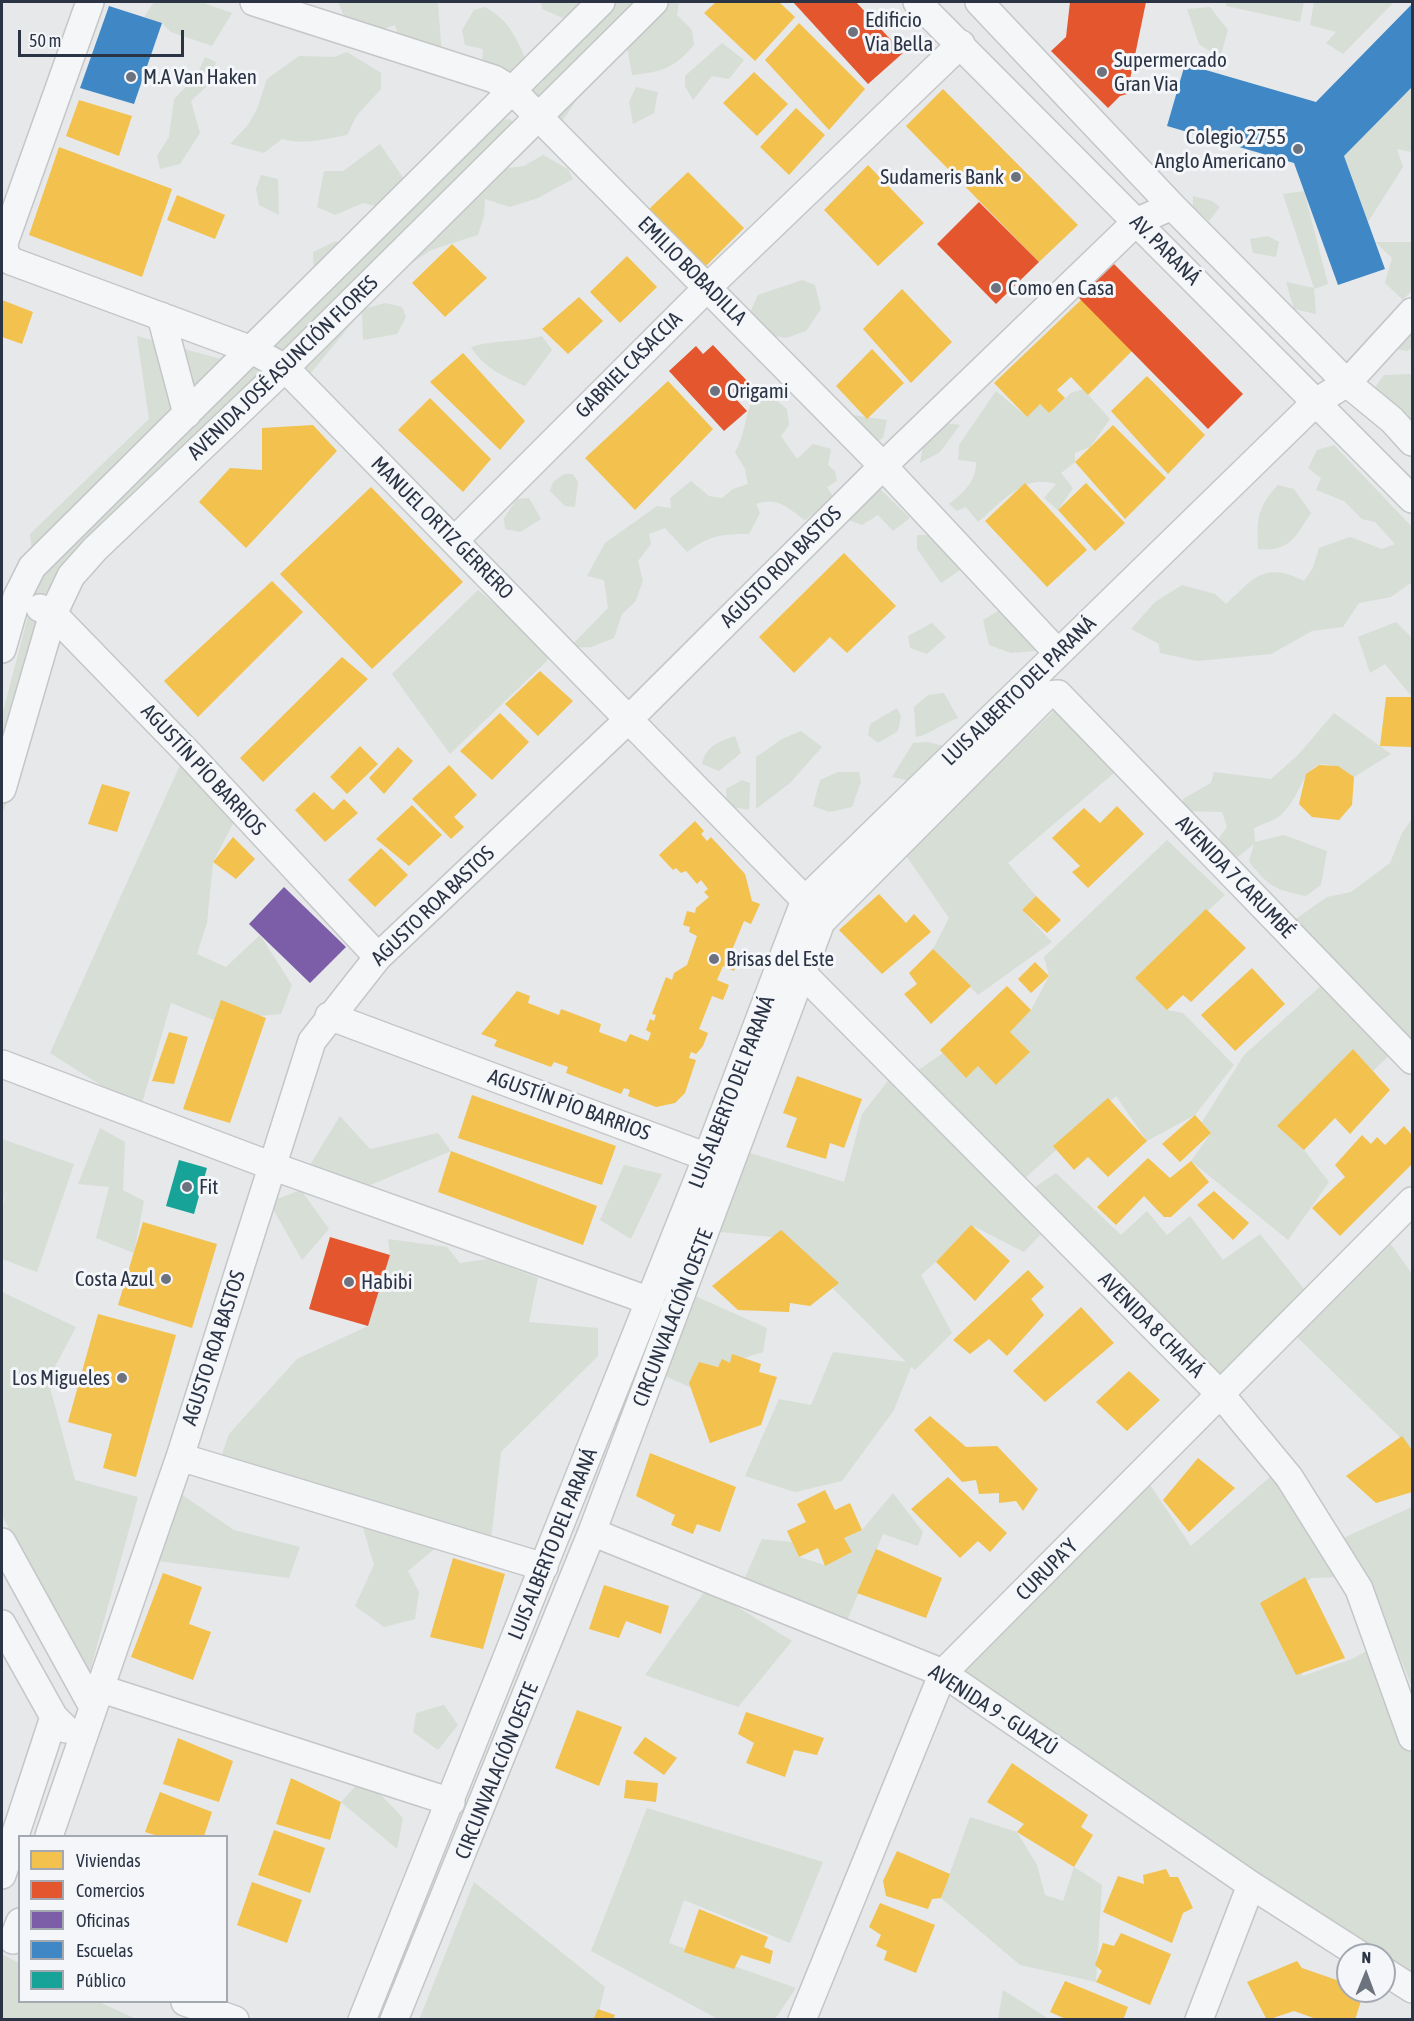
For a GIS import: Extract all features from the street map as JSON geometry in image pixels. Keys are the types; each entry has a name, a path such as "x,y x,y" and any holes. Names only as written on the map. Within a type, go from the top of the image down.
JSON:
{"street":[{"name":"MANUEL ORTIZ GERRERO","path":"90,2 4,243 5,253 10,261 252,350 285,368 805,900"},
{"name":"EMILIO BOBADILLA","path":"254,2 300,9 494,79 512,90 883,466 1058,653"},
{"name":"AVENIDA JOSÉ ASUNCIÓN FLORES","path":"2,649 17,597 32,567 601,2"},
{"name":"AVENIDA JOSÉ ASUNCIÓN FLORES","path":"2,789 53,614 71,576 95,549 285,368 654,2"},
{"name":"AV. PARANÁ","path":"919,2 1413,499"},
{"name":"AV. PARANÁ","path":"979,2 1172,206 1347,383 1392,420 1413,442"},
{"name":"GABRIEL CASACCIA","path":"455,540 708,287 962,44"},
{"name":"AGUSTO ROA BASTOS","path":"49,1835 180,1457 312,1041 329,1016 378,957 628,719 883,466 1136,222 1172,206"},
{"name":"LUIS ALBERTO DEL PARANÁ","path":"362,2019 451,1802 650,1301 805,900 1316,402 1347,383 1413,312"},
{"path":"161,316 187,414"},
{"name":"AGUSTÍN PÍO BARRIOS","path":"17,597 53,614 180,745 378,957"},
{"name":"CIRCUNVALACIÓN OESTE","path":"394,2019 592,1532 822,921 1047,695 1058,694"},
{"name":"AVENIDA 7 CARUMBÉ","path":"1058,694 1413,1060"},
{"name":"AVENIDA 8 CHAHÁ","path":"802,974 1222,1396 1289,1477 1359,1589 1413,1737"},
{"name":"AGUSTÍN PÍO BARRIOS","path":"329,1016 707,1157"},
{"path":"2,1064 273,1166 650,1301"},
{"name":"CURUPA´Y","path":"802,2019 943,1673 1222,1396 1413,1201"},
{"path":"180,1457 544,1567"},
{"name":"AVENIDA 9 - GUAZÚ","path":"592,1532 943,1673 1251,1885 1341,1943"},
{"path":"2,1542 96,1698 451,1802"},
{"path":"2,1624 54,1717 72,1733 83,1737"},
{"path":"2,1875 54,1717"},
{"path":"1199,2019 1251,1885"},
{"path":"1396,1978 1413,1989"},
{"path":"191,2003 235,2019"}],"shaded area":[{"path":"154,2 201,2 232,13 212,46 171,32 162,23 144,17"},
{"path":"341,2 438,2 442,56 400,45 395,25 375,32 349,28 339,4"},
{"path":"541,2 583,2 563,18 542,9"},
{"path":"586,2 679,2 677,15 692,30 694,45 667,68 632,75 627,46 614,45 563,120 527,96 544,81 520,66 510,78 482,65 483,49 465,45 462,30 474,10 485,7 500,17 510,29 525,58 522,62"},
{"path":"1226,2 1304,2 1300,22 1226,6"},
{"path":"1314,2 1394,2 1343,54 1326,43 1336,32 1310,25"},
{"path":"1210,7 1228,30 1220,58 1199,44 1187,9"},
{"path":"722,43 744,60 729,79 712,76 693,100 685,86 685,76"},
{"path":"347,52 381,73 381,89 357,115 347,135 307,141 282,139 264,153 230,144 248,125 257,109 267,79 299,56 334,57"},
{"path":"205,57 216,62 209,84 191,101 200,133 180,164 160,169 157,156 169,137 174,99 197,75"},
{"path":"636,87 658,92 654,113 633,124 629,102"},
{"path":"1412,87 1412,152 1397,149 1403,167 1368,222 1344,156"},
{"path":"510,119 527,136 509,168 524,166 543,155 568,169 573,179 538,198 510,207 485,199 484,216 478,235 431,250 388,279 364,309 385,303 402,307 406,317 397,334 363,340 362,311 310,374 245,336 314,273 313,252 336,241 344,246 478,123"},
{"path":"380,144 408,185 380,207 363,203 335,215 317,207 324,171 343,171"},
{"path":"261,175 278,179 279,215 259,205 256,189"},
{"path":"1304,191 1328,284 1314,289 1316,314 1294,309 1286,282 1314,288 1283,194"},
{"path":"1193,196 1212,201 1220,207 1209,221 1193,207"},
{"path":"1268,236 1279,242 1276,257 1253,253 1250,239"},
{"path":"1375,242 1412,242 1412,290 1403,300 1385,283 1392,258"},
{"path":"802,280 815,285 821,309 806,331 786,338 763,334 755,323 751,310 758,295"},
{"path":"1412,315 1412,348 1407,351 1381,346"},
{"path":"137,336 264,371 79,589 2,815 2,716 36,585 30,534 149,419"},
{"path":"542,336 552,350 525,386 488,366 471,347 524,340"},
{"path":"1412,374 1412,426 1373,390 1384,375"},
{"path":"1083,389 1110,419 1090,447 1075,453 1075,462 1061,473 1073,488 1058,510 1044,498 1056,484 1044,482 1023,486 978,522 966,507 957,511 949,504 968,486 974,475 976,462 958,460 959,445 996,391 1027,417 1036,401 1049,413 1071,393"},
{"path":"754,397 776,400 787,409 789,425 781,436 797,459 813,444 831,449 828,465 835,471 837,481 827,487 834,498 805,520 776,502 756,504 760,513 749,534 716,537 702,542 687,552 665,528 649,534 651,544 638,561 643,581 635,602 622,614 614,638 591,647 569,648 608,608 604,580 587,576 605,543 657,506 671,508 670,498 691,481 709,496 722,498 733,489 748,484 745,469 735,452"},
{"path":"853,415 887,420 883,438 866,448 842,447 844,426"},
{"path":"944,423 960,425 940,452 920,463 924,441"},
{"path":"1334,445 1412,527 1412,582 1391,597 1359,603 1343,627 1312,631 1271,654 1197,661 1160,653 1159,644 1131,629 1155,602 1182,585 1215,594 1226,604 1260,575 1279,572 1304,581 1313,568 1319,548 1350,537 1382,549 1395,544 1375,522 1362,519 1344,501 1316,490 1321,478 1308,468 1317,450"},
{"path":"564,474 573,474 578,482 575,507 565,506 550,491 553,482"},
{"path":"1278,485 1294,489 1311,513 1296,536 1285,545 1278,548 1258,549 1258,529 1262,507"},
{"path":"879,488 910,518 893,531 878,515 862,525 845,519"},
{"path":"529,498 541,519 520,532 505,529 504,518 517,499"},
{"path":"917,535 938,535 963,568 941,583 917,549"},
{"path":"478,590 554,654 450,754 392,674"},
{"path":"1005,607 1025,625 1035,651 1011,653 989,645 983,620"},
{"path":"1396,622 1412,638 1412,697 1385,664 1370,673 1358,637"},
{"path":"932,623 946,637 927,654 910,648 908,636"},
{"path":"944,693 958,718 916,737 914,707 928,695"},
{"path":"897,708 901,716 898,731 878,743 868,735 870,724"},
{"path":"1055,710 1114,773 1008,863 1036,896 1022,910 1052,942 978,995 933,949 949,918 905,854"},
{"path":"1334,713 1391,754 1354,777 1337,767 1325,764 1316,766 1309,772 1283,813 1254,828 1255,842 1284,835 1327,851 1321,885 1306,896 1273,886 1261,876 1249,861 1254,844 1234,860 1219,838 1227,827 1222,812 1182,811 1183,799 1211,783 1214,772 1271,779 1298,755"},
{"path":"801,731 822,747 790,783 756,809 756,757 782,739"},
{"path":"735,736 741,753 719,771 702,764 710,749"},
{"path":"928,742 944,746 918,790 905,780 892,777 913,743"},
{"path":"180,765 234,822 213,862 207,923 197,954 226,967 260,935 292,985 281,1014 214,1020 171,1003 140,1110 50,1053"},
{"path":"838,772 859,772 861,782 852,807 829,812 813,806 820,780"},
{"path":"742,780 750,783 749,810 727,806 726,789"},
{"path":"1412,819 1412,1060 1290,923 1327,897 1351,892 1390,863 1402,833"},
{"path":"1167,840 1225,895 1135,978 1167,1010 1183,1013 1234,1065 1195,1115 1147,1141 1116,1096 1024,1179 914,1073 943,1053 966,1078 978,1066 997,1084 1030,1052 1010,1032 1031,1010 1049,976 1044,957"},
{"path":"1332,976 1399,1046 1373,1071 1353,1049 1278,1126 1304,1150 1329,1182 1288,1240 1191,1161 1211,1133 1202,1122 1244,1055"},
{"path":"895,1072 1040,1235 1024,1252 975,1227 921,1275 952,1333 915,1370 911,1367 894,1410 842,1481 795,1492 745,1476 779,1399 811,1405 833,1352 906,1362 783,1238 720,1232 741,1150 844,1182 862,1114"},
{"path":"340,1116 370,1149 438,1133 451,1151 368,1186 307,1170"},
{"path":"100,1128 125,1142 123,1190 144,1201 134,1253 96,1238 109,1187 78,1184"},
{"path":"2,1139 74,1164 37,1272 2,1259 2,1208 8,1188 2,1204"},
{"path":"624,1165 662,1174 631,1239 600,1220"},
{"path":"1056,1173 1121,1235 1147,1211 1167,1235 1190,1216 1223,1260 1260,1234 1304,1289 1222,1378 1030,1190"},
{"path":"301,1190 329,1229 302,1260 269,1202"},
{"path":"388,1239 447,1247 460,1263 488,1259 538,1278 529,1322 598,1328 598,1356 501,1452 491,1540 222,1454 229,1434 297,1359 368,1326 390,1255"},
{"path":"1388,1240 1412,1274 1412,1449 1295,1335"},
{"path":"2,1292 76,1327 48,1380 75,1480 138,1497 90,1671 2,1516"},
{"path":"695,1296 767,1328 763,1352 744,1358 743,1366 711,1366 694,1389 665,1376"},
{"path":"1278,1470 1342,1577 1312,1578 1267,1604 1303,1676 1352,1659 1374,1647 1412,1754 1412,1975 1396,1965 1396,1943 1363,1943 958,1679 1146,1479 1191,1546"},
{"path":"178,1492 234,1530 300,1547 289,1578 150,1560"},
{"path":"893,1493 923,1532 918,1546 883,1534 846,1623 743,1582 762,1539 792,1542 799,1557 825,1565 851,1553 844,1538 862,1530"},
{"path":"1412,1507 1412,1687 1373,1590 1341,1539"},
{"path":"358,1511 439,1545 408,1571 419,1592 415,1619 384,1627 355,1606 374,1565"},
{"path":"707,1588 792,1641 738,1707 645,1675"},
{"path":"444,1705 458,1725 438,1750 413,1732 416,1713"},
{"path":"361,1780 381,1795 403,1818 397,1849 341,1802"},
{"path":"647,1808 823,1862 790,1943 684,1900 669,1943 796,1988 775,2019 718,2019 591,1951"},
{"path":"970,1817 1017,1832 1037,1865 1045,1895 1063,1901 1074,1867 1102,1885 1096,1982 1020,1965 941,1898"},
{"path":"474,1882 605,1987 597,2019 419,2020"},
{"path":"2,1954 18,1962 18,2003 101,2003 136,2019 2,2019"},
{"path":"1003,1990 1049,2019 998,2019"}],"building: Viviendas":[{"path":"716,2 779,2 795,17 755,61 704,13"},
{"path":"799,23 865,89 829,130 765,60"},
{"path":"754,72 788,104 757,136 723,103"},
{"path":"943,89 1078,225 1039,262 906,126"},
{"path":"79,100 132,116 119,156 66,136"},
{"path":"796,108 825,135 789,175 760,147"},
{"path":"59,147 172,189 142,277 29,235"},
{"path":"868,165 924,223 878,266 824,210"},
{"path":"688,172 744,228 706,266 649,209"},
{"path":"177,195 225,215 215,239 167,220"},
{"path":"452,244 487,278 445,317 412,283"},
{"path":"627,256 657,287 620,323 590,292"},
{"path":"902,289 952,342 911,383 863,329"},
{"path":"579,297 603,321 568,354 542,329"},
{"path":"1082,299 1133,350 1088,395 1071,377 1057,390 1065,398 1049,413 1040,404 1027,417 994,383"},
{"path":"2,300 33,312 22,344 2,337"},
{"path":"872,349 904,383 867,419 836,386"},
{"path":"463,353 525,421 500,450 430,382"},
{"path":"1147,376 1205,435 1168,474 1111,411"},
{"path":"668,381 713,429 635,510 585,458"},
{"path":"430,398 491,459 463,492 398,430"},
{"path":"313,425 337,451 246,548 199,502 230,468 262,470 262,428"},
{"path":"1113,425 1166,478 1125,519 1075,462"},
{"path":"1025,483 1087,550 1047,587 985,521"},
{"path":"1086,483 1125,523 1095,551 1058,510"},
{"path":"371,487 463,582 372,669 280,574"},
{"path":"844,553 896,606 847,653 830,637 794,673 759,637"},
{"path":"272,581 303,612 198,717 164,681"},
{"path":"342,657 368,679 263,782 240,758"},
{"path":"540,671 573,701 538,736 505,704"},
{"path":"1386,697 1412,697 1412,747 1380,746"},
{"path":"500,713 529,742 492,780 460,751"},
{"path":"360,746 378,764 347,794 330,777"},
{"path":"398,747 413,761 384,794 369,778"},
{"path":"449,765 477,795 454,817 464,827 451,839 412,799"},
{"path":"1319,765 1338,766 1354,777 1352,805 1339,820 1312,817 1299,804 1306,774"},
{"path":"102,784 130,792 117,832 88,824"},
{"path":"314,792 333,810 344,799 358,813 325,842 295,810"},
{"path":"412,805 442,835 409,866 376,839"},
{"path":"1117,806 1144,834 1088,888 1072,872 1080,866 1052,838 1084,808 1100,823"},
{"name":"Brisas del Este","path":"695,821 704,831 701,834 707,841 711,837 745,874 752,901 760,904 751,924 744,921 732,950 741,953 734,971 723,966 717,980 729,985 723,1000 712,996 699,1029 708,1033 703,1046 696,1054 691,1052 689,1058 696,1060 685,1093 675,1103 656,1107 628,1096 630,1090 624,1088 621,1094 566,1073 568,1067 554,1062 551,1067 494,1046 497,1040 481,1034 517,991 530,996 528,1003 559,1015 561,1009 601,1024 599,1032 626,1042 630,1034 648,1041 651,1033 646,1030 650,1019 654,1021 656,1015 652,1014 666,977 672,980 674,973 687,965 697,936 689,932 690,927 683,925 687,911 695,913 696,908 709,897 704,892 708,889 701,880 697,884 686,871 681,873 676,868 673,870 659,855"},
{"path":"233,837 255,859 236,879 213,862"},
{"path":"381,848 408,875 375,907 348,880"},
{"path":"879,894 906,923 914,914 931,932 882,974 839,930"},
{"path":"1036,896 1061,920 1047,933 1022,910"},
{"path":"1206,909 1246,948 1191,1002 1183,995 1167,1010 1135,978"},
{"path":"933,949 971,986 931,1024 904,994 917,984 909,973"},
{"path":"1035,962 1049,976 1031,993 1018,979"},
{"path":"1252,968 1285,1004 1235,1051 1201,1015"},
{"path":"1007,986 1031,1010 1010,1032 1030,1052 996,1085 978,1066 966,1078 940,1050"},
{"path":"221,1000 266,1018 230,1123 183,1109"},
{"path":"169,1032 188,1037 174,1084 152,1081"},
{"path":"1353,1049 1390,1090 1350,1134 1335,1118 1304,1150 1277,1126"},
{"path":"797,1076 862,1099 844,1148 830,1143 826,1159 786,1147 797,1118 783,1113"},
{"path":"472,1095 616,1146 602,1185 458,1138"},
{"path":"1108,1098 1147,1141 1108,1177 1088,1157 1074,1170 1053,1146"},
{"path":"1195,1115 1211,1133 1180,1162 1162,1144"},
{"path":"1404,1126 1412,1135 1412,1164 1340,1236 1312,1208 1345,1177 1335,1165 1362,1135 1371,1144 1377,1137 1385,1145"},
{"path":"451,1151 597,1206 583,1245 438,1192"},
{"path":"1148,1158 1170,1178 1191,1161 1209,1182 1171,1217 1164,1217 1144,1196 1116,1225 1097,1207"},
{"path":"1214,1191 1249,1223 1233,1240 1197,1205"},
{"name":"Costa Azul","path":"143,1222 217,1244 192,1328 118,1305"},
{"path":"971,1225 1010,1261 975,1301 936,1262"},
{"path":"781,1230 839,1283 810,1306 790,1303 789,1312 738,1310 712,1286"},
{"path":"1028,1270 1044,1287 1031,1299 1044,1315 1007,1356 989,1339 970,1354 953,1340"},
{"path":"1081,1307 1114,1343 1045,1402 1013,1371"},
{"name":"Los Migueles","path":"98,1314 176,1335 136,1477 103,1468 112,1434 68,1422"},
{"path":"732,1354 761,1364 759,1372 777,1377 761,1425 710,1443 689,1383 699,1362 718,1367 722,1359 730,1363"},
{"path":"1129,1371 1160,1400 1127,1431 1096,1402"},
{"path":"930,1416 966,1447 997,1446 1038,1489 1023,1511 1016,1501 999,1503 999,1493 979,1494 976,1480 962,1482 914,1430"},
{"path":"1402,1436 1412,1450 1412,1492 1376,1503 1346,1476"},
{"path":"650,1453 736,1487 720,1532 697,1524 693,1534 671,1525 675,1515 636,1496"},
{"path":"1198,1458 1235,1488 1189,1532 1163,1500"},
{"path":"948,1477 1007,1533 990,1552 978,1541 960,1558 911,1509"},
{"path":"825,1490 835,1510 850,1503 862,1530 844,1538 852,1552 825,1566 818,1548 799,1557 787,1531 806,1522 797,1504"},
{"path":"876,1549 942,1578 926,1618 857,1593"},
{"path":"453,1558 505,1574 483,1649 430,1637"},
{"path":"163,1573 202,1587 189,1624 211,1632 193,1680 131,1657"},
{"path":"1305,1577 1345,1658 1296,1675 1260,1603"},
{"path":"604,1585 669,1606 661,1634 626,1621 619,1638 589,1629"},
{"path":"577,1710 622,1727 599,1786 555,1768"},
{"path":"746,1712 824,1738 817,1755 794,1750 785,1777 746,1763 754,1743 738,1734"},
{"path":"645,1737 677,1758 664,1775 633,1753"},
{"path":"178,1738 233,1761 219,1802 163,1784"},
{"path":"1012,1763 1088,1815 1081,1827 1093,1835 1074,1867 1017,1832 1024,1824 987,1802"},
{"path":"291,1778 341,1802 330,1840 276,1824"},
{"path":"626,1780 658,1783 656,1802 624,1798"},
{"path":"160,1792 212,1812 204,1835 155,1835 145,1832"},
{"path":"274,1830 325,1848 310,1893 258,1875"},
{"path":"897,1851 950,1874 941,1898 932,1899 928,1909 886,1896 883,1881"},
{"path":"1166,1869 1170,1877 1178,1877 1193,1908 1183,1913 1172,1943 1103,1912 1118,1876 1144,1884 1143,1875"},
{"path":"252,1882 302,1900 287,1943 237,1925"},
{"path":"880,1903 935,1925 916,1973 884,1960 887,1951 876,1946 881,1935 869,1927"},
{"path":"699,1909 768,1937 764,1947 773,1951 770,1964 741,1955 734,1969 684,1952"},
{"path":"1121,1933 1171,1954 1150,2005 1096,1982 1102,1971 1095,1965 1103,1943 1114,1946"},
{"path":"1297,1961 1302,1968 1336,1980 1336,2003 1360,2003 1355,2020 1319,2020 1294,2011 1267,2020 1247,1982"},
{"path":"1065,1981 1128,2007 1123,2020 1068,2020 1050,2012"},
{"path":"598,2009 615,2015 613,2020 593,2020"}],"building: Comercios":[{"name":"Edificio Via Bella","path":"793,2 856,2 903,53 868,84"},
{"name":"Supermercado Gran Via","path":"1070,2 1146,2 1127,94 1120,96 1108,108 1051,51 1066,37"},
{"path":"979,202 1039,262 996,304 937,244"},
{"path":"1114,264 1243,394 1208,429 1079,298"},
{"name":"Origami","path":"713,345 750,384 735,398 747,411 724,431 669,371 696,346 703,354"},
{"name":"Habibi","path":"330,1237 390,1255 368,1326 309,1309"}],"building: Oficinas":[{"path":"284,887 346,947 310,983 249,924"}],"building: Escuelas":[{"name":"Colegio 2755 Anglo Americano","path":"1412,4 1412,87 1344,156 1385,269 1338,285 1294,163 1167,126 1185,64 1316,102"},
{"path":"109,6 162,23 134,104 80,88"}],"building: Público":[{"name":"Fit","path":"179,1160 207,1168 194,1214 166,1206"}],"place":[{"name":"Edificio Via Bella","path":"853,32"},
{"name":"Supermercado Gran Via","path":"1102,72"},
{"name":"M.A Van Haken","path":"131,77"},
{"name":"Colegio 2755 Anglo Americano","path":"1298,149"},
{"name":"Sudameris Bank","path":"1016,177"},
{"name":"Como en Casa","path":"996,288"},
{"name":"Origami","path":"715,391"},
{"name":"Brisas del Este","path":"714,959"},
{"name":"Fit","path":"187,1187"},
{"name":"Costa Azul","path":"166,1279"},
{"name":"Habibi","path":"349,1282"},
{"name":"Los Migueles","path":"122,1378"}]}
